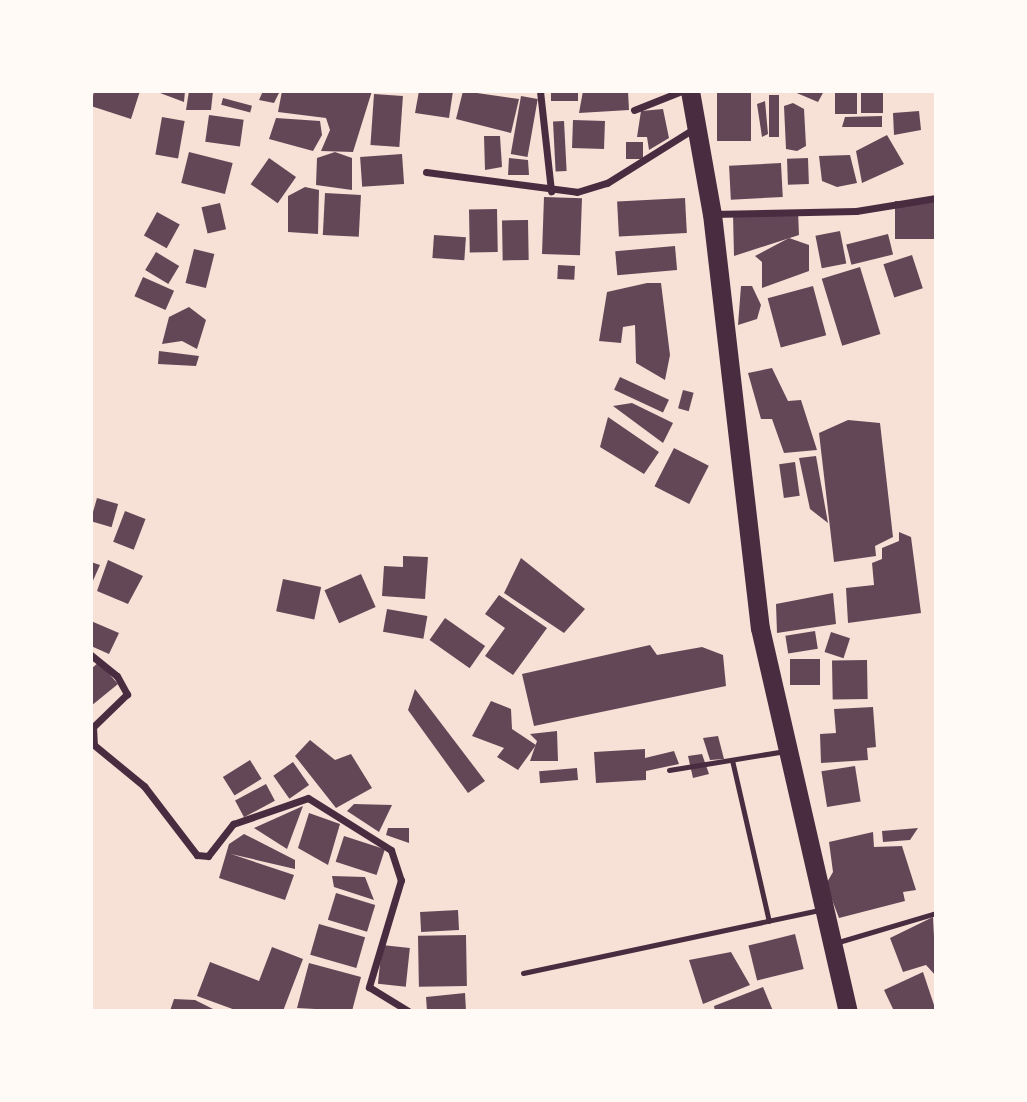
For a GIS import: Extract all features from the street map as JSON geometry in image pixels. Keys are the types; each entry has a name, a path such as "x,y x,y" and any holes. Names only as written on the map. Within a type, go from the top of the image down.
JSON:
{"highway":[{"path":"690,91 699,126 712,214 760,628 785,751 848,1011"}],"street":[{"path":"540,91 551,191"},
{"path":"634,110 682,91"},
{"path":"426,172 551,191 607,183 699,126"},
{"path":"712,214 856,211 936,198"},
{"path":"91,655 117,676 127,694 93,727 94,744 144,786 197,855 208,856 233,824 308,798 391,850 401,880 369,987 408,1011"}],"lane":[{"path":"669,770 785,751"},
{"path":"733,760 769,920"},
{"path":"523,973 823,909"},
{"path":"831,944 936,913"}],"building":[{"path":"94,91 140,91 131,119 91,106"},
{"path":"185,91 184,102 160,93"},
{"path":"189,91 213,91 211,110 186,110"},
{"path":"263,91 280,91 274,103 259,100"},
{"path":"282,91 372,91 353,152 321,151 330,130 326,118 278,112"},
{"path":"419,91 453,91 449,118 415,113"},
{"path":"463,91 519,99 511,133 456,119"},
{"path":"551,91 578,91 578,101 551,101"},
{"path":"583,91 628,91 629,110 579,113"},
{"path":"717,91 751,91 751,141 717,141"},
{"path":"792,91 824,91 818,102"},
{"path":"835,91 857,91 857,114 835,114"},
{"path":"861,91 883,91 883,113 861,113"},
{"path":"374,94 403,96 399,147 370,145"},
{"path":"769,95 779,95 779,137 769,137"},
{"path":"521,96 538,99 527,157 511,154"},
{"path":"223,98 252,106 250,113 221,105"},
{"path":"765,101 768,134 762,137 757,104"},
{"path":"793,103 804,109 806,146 797,151 786,149 784,106"},
{"path":"663,109 669,138 649,150 647,137 637,137 641,111"},
{"path":"919,111 921,130 894,135 893,113"},
{"path":"209,115 244,120 240,147 205,142"},
{"path":"882,116 882,127 842,127 845,117"},
{"path":"162,117 185,121 178,158 155,154"},
{"path":"276,118 320,121 322,135 313,151 269,139"},
{"path":"573,120 605,121 604,149 572,148"},
{"path":"564,121 567,171 556,172 553,122"},
{"path":"887,135 904,164 862,183 856,151"},
{"path":"484,136 500,136 502,167 485,170"},
{"path":"626,142 643,142 643,159 626,159"},
{"path":"189,152 233,163 225,194 181,183"},
{"path":"335,152 352,158 352,190 316,185 317,158"},
{"path":"402,154 404,184 362,187 360,157"},
{"path":"850,155 857,183 837,187 822,181 819,156"},
{"path":"269,158 296,177 278,203 251,184"},
{"path":"509,158 528,160 529,175 508,175"},
{"path":"808,158 809,184 788,185 787,159"},
{"path":"781,163 783,197 731,200 729,166"},
{"path":"305,187 319,190 318,234 288,232 288,196"},
{"path":"325,193 361,195 359,237 323,235"},
{"path":"544,197 582,198 580,255 542,254"},
{"path":"685,198 687,233 619,237 617,202"},
{"path":"895,201 936,201 936,239 895,239"},
{"path":"220,203 226,229 208,234 201,207"},
{"path":"469,209 497,209 498,252 470,252"},
{"path":"798,211 799,235 734,256 733,214"},
{"path":"157,212 180,225 167,248 144,236"},
{"path":"502,220 528,220 529,260 503,260"},
{"path":"840,231 846,263 822,268 815,236"},
{"path":"888,234 893,254 851,265 846,244"},
{"path":"434,235 466,237 464,260 432,258"},
{"path":"789,238 809,245 809,271 762,288 762,262 755,256"},
{"path":"675,246 677,270 617,275 615,251"},
{"path":"194,249 214,254 206,288 186,283"},
{"path":"156,252 179,266 168,284 145,270"},
{"path":"912,255 923,288 894,298 883,264"},
{"path":"558,265 575,266 574,280 557,279"},
{"path":"860,267 880,334 842,346 822,279"},
{"path":"143,277 174,291 166,310 134,296"},
{"path":"647,283 661,283 670,355 665,380 636,363 635,325 623,327 621,343 599,341 607,292"},
{"path":"741,286 752,286 761,305 757,319 738,325"},
{"path":"813,286 826,335 781,347 768,298"},
{"path":"189,307 206,320 197,349 182,341 162,344 169,317"},
{"path":"159,351 199,356 196,366 158,364"},
{"path":"772,368 788,401 801,400 817,450 784,453 772,419 761,419 748,373"},
{"path":"620,377 669,400 663,413 614,390"},
{"path":"683,390 694,393 689,411 678,408"},
{"path":"632,403 673,423 663,443 613,406"},
{"path":"608,417 659,452 644,474 600,447"},
{"path":"848,420 880,423 893,537 875,546 876,556 834,562 819,433"},
{"path":"674,448 709,466 689,504 654,486"},
{"path":"816,456 828,523 810,509 799,458"},
{"path":"795,462 800,496 784,498 779,464"},
{"path":"97,498 118,504 112,527 91,521"},
{"path":"125,511 146,519 134,550 113,542"},
{"path":"899,532 911,537 921,613 848,623 846,588 874,585 872,563 882,559 882,548 899,541"},
{"path":"403,556 428,557 425,599 382,596 384,566 403,567"},
{"path":"521,558 585,609 564,633 504,593"},
{"path":"108,560 143,576 128,604 97,591"},
{"path":"91,562 100,565 91,585"},
{"path":"361,574 376,607 339,623 324,590"},
{"path":"283,579 321,587 314,619 276,611"},
{"path":"833,593 836,624 777,633 776,604"},
{"path":"499,595 547,628 513,675 485,656 505,628 485,614"},
{"path":"387,609 427,616 423,639 383,632"},
{"path":"445,618 485,646 470,668 430,640"},
{"path":"91,621 119,633 109,654 91,646"},
{"path":"815,631 818,649 788,653 785,636"},
{"path":"831,632 850,638 844,658 825,652"},
{"path":"650,645 657,655 702,647 723,655 726,686 534,726 522,674"},
{"path":"790,659 820,659 820,685 790,685"},
{"path":"867,660 868,699 833,700 832,661"},
{"path":"99,662 118,684 91,706 91,669"},
{"path":"415,689 485,781 468,793 408,710"},
{"path":"491,701 511,709 512,729 536,745 518,770 497,757 504,748 472,736"},
{"path":"873,707 876,747 867,748 868,760 821,763 820,734 836,733 834,709"},
{"path":"557,731 558,761 530,761 537,741 530,734"},
{"path":"718,736 724,759 710,760 703,738"},
{"path":"310,740 335,760 351,754 372,788 336,808 295,756"},
{"path":"645,749 645,758 674,751 679,764 646,771 646,780 596,783 594,752"},
{"path":"702,754 709,774 693,778 688,756"},
{"path":"250,760 262,779 235,796 223,777"},
{"path":"293,762 309,785 289,799 273,776"},
{"path":"855,766 861,802 827,807 821,771"},
{"path":"577,768 578,780 540,783 539,771"},
{"path":"266,784 275,801 244,817 235,800"},
{"path":"354,804 392,805 379,832 347,811"},
{"path":"303,806 287,849 254,828"},
{"path":"309,813 340,824 328,865 298,848"},
{"path":"388,828 409,828 409,843 386,835"},
{"path":"918,828 910,840 883,842 882,831"},
{"path":"873,832 874,847 902,846 916,890 903,892 905,901 839,918 826,884 833,872 829,842"},
{"path":"244,834 295,860 295,869 231,854 294,875 285,900 219,878 229,844"},
{"path":"344,836 385,849 377,875 336,862"},
{"path":"332,876 365,877 374,900 334,887"},
{"path":"336,893 375,905 367,932 328,920"},
{"path":"458,910 459,930 421,932 420,912"},
{"path":"933,917 936,976 926,965 903,972 890,938"},
{"path":"319,924 365,937 356,968 310,955"},
{"path":"795,934 804,969 757,981 748,946"},
{"path":"466,935 467,986 419,987 418,936"},
{"path":"382,945 410,948 406,987 378,984"},
{"path":"272,947 303,959 283,1011 238,1011 197,996 210,962 259,981"},
{"path":"731,952 750,985 703,1004 689,960"},
{"path":"309,963 361,977 352,1011 297,1008"},
{"path":"923,972 936,1011 894,1011 884,990"},
{"path":"763,987 773,1011 715,1011 714,1006"},
{"path":"465,993 466,1011 427,1011 426,997"},
{"path":"174,999 195,1000 213,1009 170,1011"}]}
